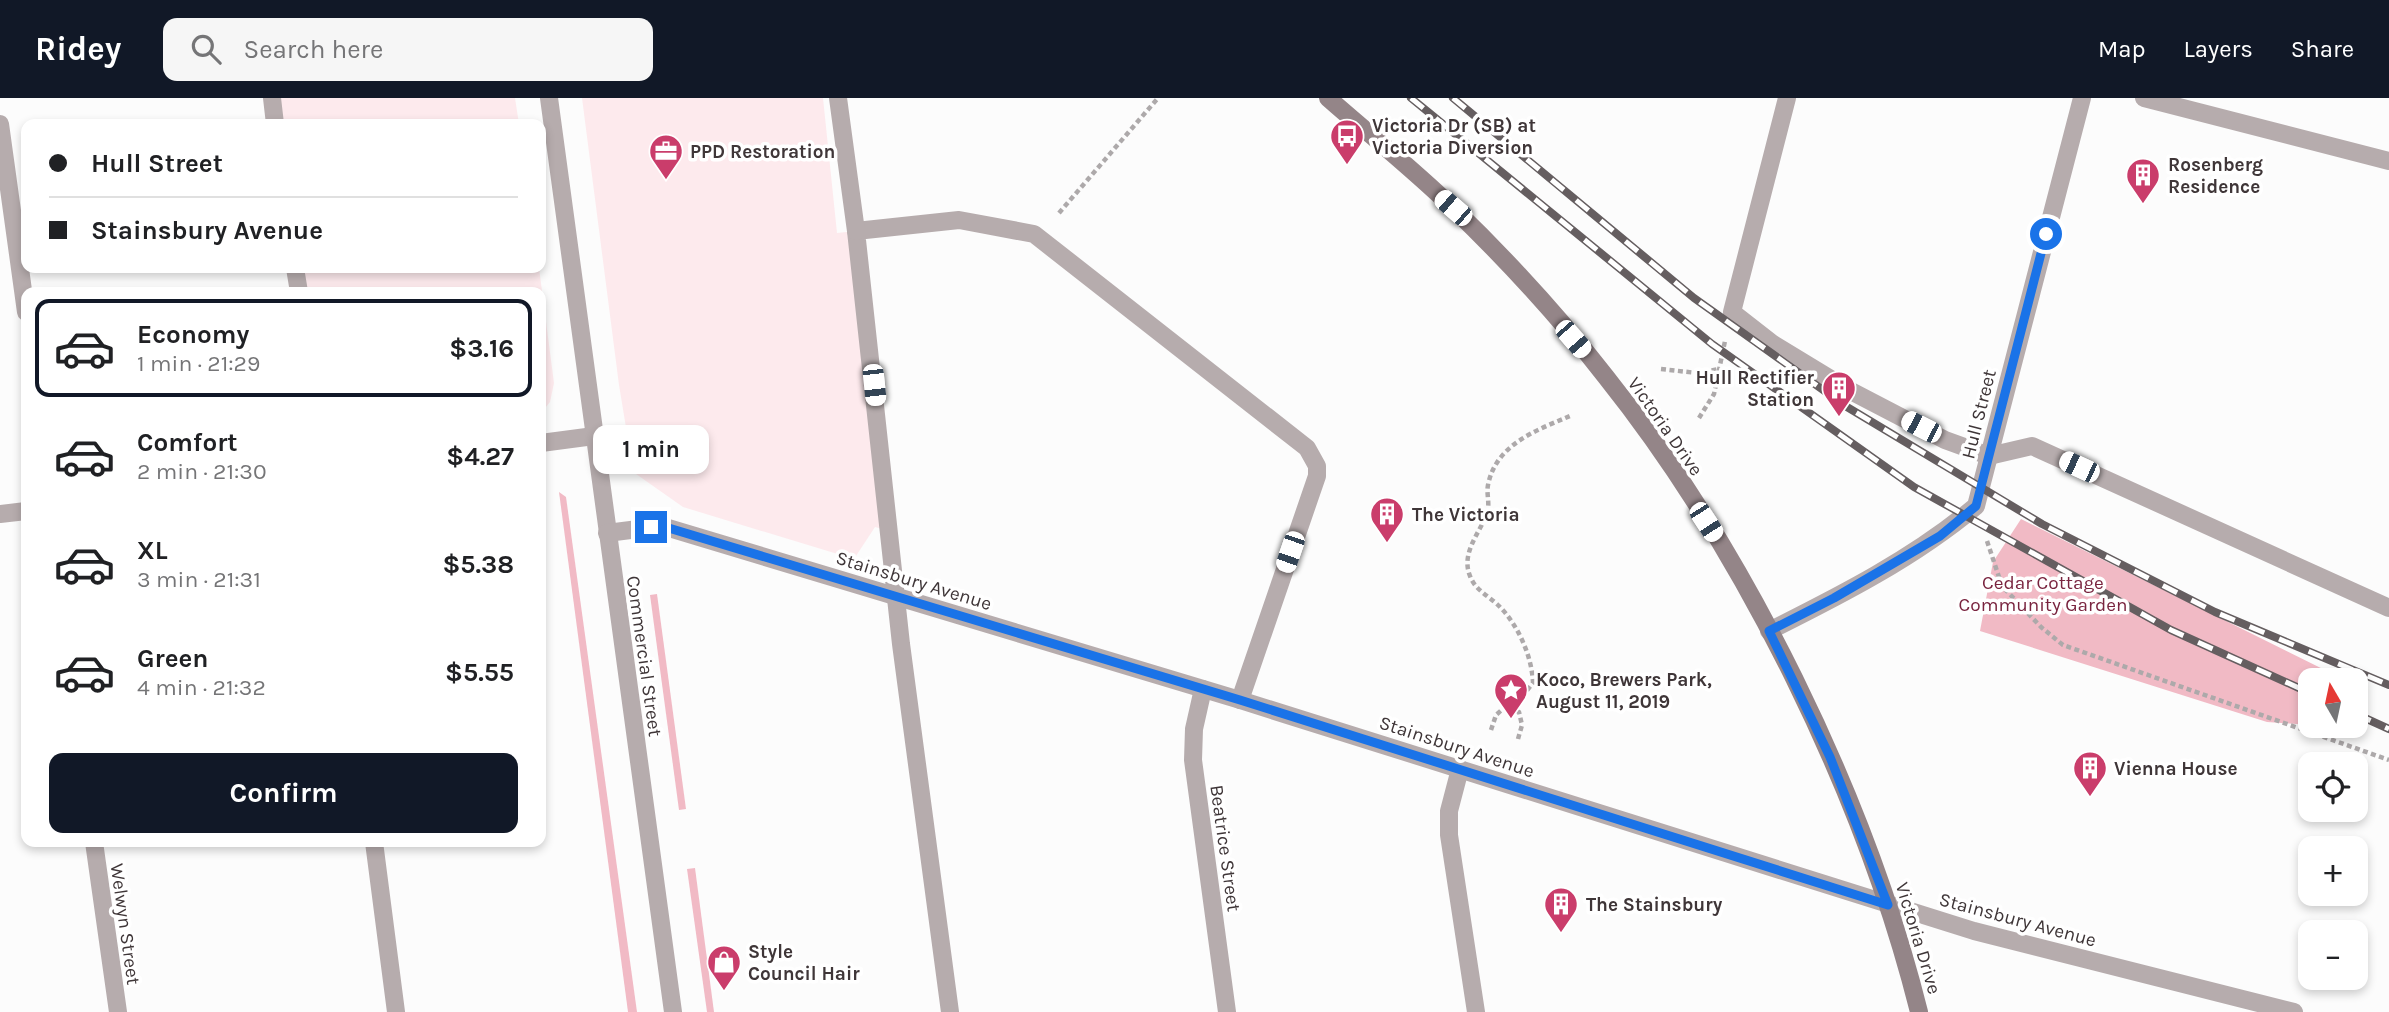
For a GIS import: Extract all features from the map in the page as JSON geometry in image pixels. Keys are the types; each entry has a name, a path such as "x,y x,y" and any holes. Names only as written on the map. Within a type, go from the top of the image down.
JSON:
{"street":[{"path":"272,98 274,119"},
{"name":"Commercial Street","path":"549,98 673,1012"},
{"path":"838,98 856,231 897,597 950,1012"},
{"name":"Victoria Drive","path":"1328,98 1453,208 1524,282 1607,378 1720,543 1769,631 1830,757 1888,905 1919,1012"},
{"path":"1787,98 1732,312 1773,344 1847,389 1945,440 1989,456 2032,446 2389,608"},
{"name":"Hull Street","path":"1769,631 1834,598 1940,536 1976,506 2082,98"},
{"path":"2144,98 2389,161"},
{"path":"0,124 23,287"},
{"path":"856,231 959,220 1034,234 1307,448 1317,466 1317,477 1240,700"},
{"path":"546,442 594,436"},
{"path":"0,514 21,512"},
{"name":"Stainsbury Avenue","path":"607,533 662,526 1240,700 1888,905 2232,1005 2294,1012"},
{"name":"Beatrice Street","path":"1203,689 1194,729 1193,760 1227,1012"},
{"path":"1461,769 1449,811 1449,835 1476,1012"},
{"name":"Welwyn Street","path":"95,847 118,1012"},
{"path":"374,847 396,1012"}],"path":[{"path":"1059,213 1158,98"},
{"path":"1699,418 1714,394 1721,357"},
{"path":"1661,369 1697,373 1719,369"},
{"path":"1512,709 1533,683 1527,654 1514,625 1498,605 1476,587 1469,574 1468,560 1472,543 1488,513 1488,485 1500,458 1523,437 1570,415"},
{"path":"1987,541 2002,586 2041,627 2063,645 2389,760"},
{"path":"1492,730 1499,711 1505,707 1512,709 1519,712 1521,719 1518,739"}],"shaded area":[{"path":"273,98 515,98 518,119 276,119"},
{"path":"582,98 823,98 837,233 856,231 890,531 875,527 854,559 683,507 636,474 619,385"},
{"path":"298,273 540,273 541,287 300,287"},
{"path":"546,322 554,383 550,402 546,407"}],"green space":[{"path":"559,492 566,497 637,1012 628,1012"},
{"name":"Cedar Cottage Community Garden","path":"2021,519 2321,668 2298,668 2298,724 2267,722 1980,631 1993,562"},
{"path":"657,594 686,809 679,810 650,595"},
{"path":"695,868 714,1012 707,1012 687,869"}],"railway":[{"path":"1411,98 1712,344 1914,487 2171,630 2298,688"},
{"path":"1453,98 1694,298 1847,407 2042,524 2215,612 2389,685"},
{"path":"2368,719 2389,729"}],"place":[{"name":"Victoria Dr (SB) at Victoria Diversion","path":"1347,166"},
{"name":"PPD Restoration","path":"666,181"},
{"name":"Rosenberg Residence","path":"2143,205"},
{"name":"Hull Rectifier Station","path":"1839,418"},
{"name":"The Victoria","path":"1387,544"},
{"name":"Koco, Brewers Park, August 11, 2019","path":"1511,720"},
{"name":"Vienna House","path":"2090,798"},
{"name":"The Stainsbury","path":"1561,934"},
{"name":"Style Council Hair","path":"724,992"}],"route":[{"path":"651,527 662,526 1240,700 1888,905 1830,757 1769,631 1834,598 1940,536 1976,506 2046,234"}]}
